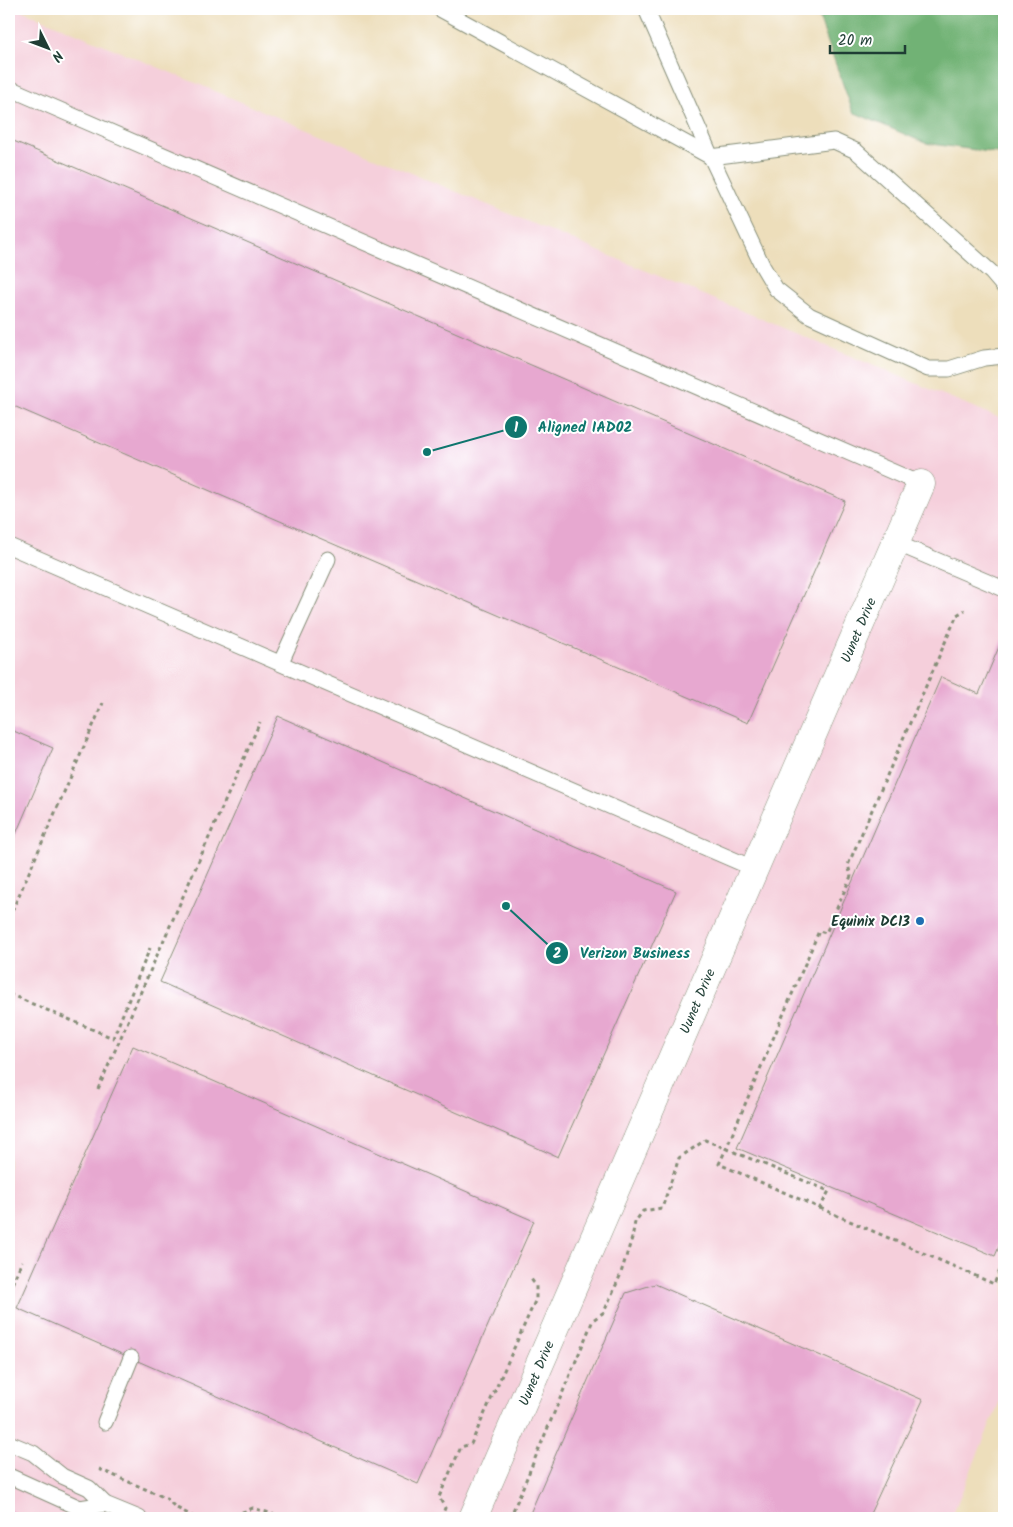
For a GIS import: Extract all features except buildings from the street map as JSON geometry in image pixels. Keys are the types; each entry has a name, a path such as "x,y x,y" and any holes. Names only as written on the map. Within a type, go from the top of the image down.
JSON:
{"street":[{"name":"Uunet Drive","path":"473,1518 921,484"}],"lane":[{"path":"440,9 711,157 834,141 856,151 992,273 1004,287"},
{"path":"646,9 711,157 763,267 776,289 809,314 928,369 949,369 984,358 1004,356"},
{"path":"9,88 921,484"},
{"path":"896,543 1004,589"},
{"path":"9,546 755,868"},
{"path":"281,662 328,559"},
{"path":"105,1422 131,1358"},
{"path":"9,1443 33,1454 62,1476 89,1488 105,1504 139,1518"},
{"path":"9,1476 80,1508 105,1504"}],"path":[{"path":"965,610 957,615 953,624 848,865 851,876 826,933 819,931 719,1164 994,1284 1004,1261"},
{"path":"9,918 103,703"},
{"path":"98,1089 260,722"},
{"path":"9,994 113,1038 150,948"},
{"path":"148,952 156,956"},
{"path":"510,1518 592,1320 604,1312 620,1276 635,1222 643,1211 662,1208 679,1158 705,1140 829,1191 820,1208"},
{"path":"9,1291 22,1261"},
{"path":"441,1518 445,1508 440,1496 451,1470 461,1447 471,1444 536,1299 536,1286 531,1280"},
{"path":"96,1467 166,1498 175,1506 196,1518"},
{"path":"227,1518 253,1508 286,1518"}],"shaded area":[{"path":"9,9 18,9 1004,420 1004,1391 951,1518 9,1518"}],"green space":[{"path":"816,9 1004,9 1004,154 925,143 853,112"}],"place":[{"name":"Aligned IAD02","path":"427,452"},
{"name":"Verizon Business","path":"506,906"},
{"name":"Equinix DC13","path":"920,921"}]}
